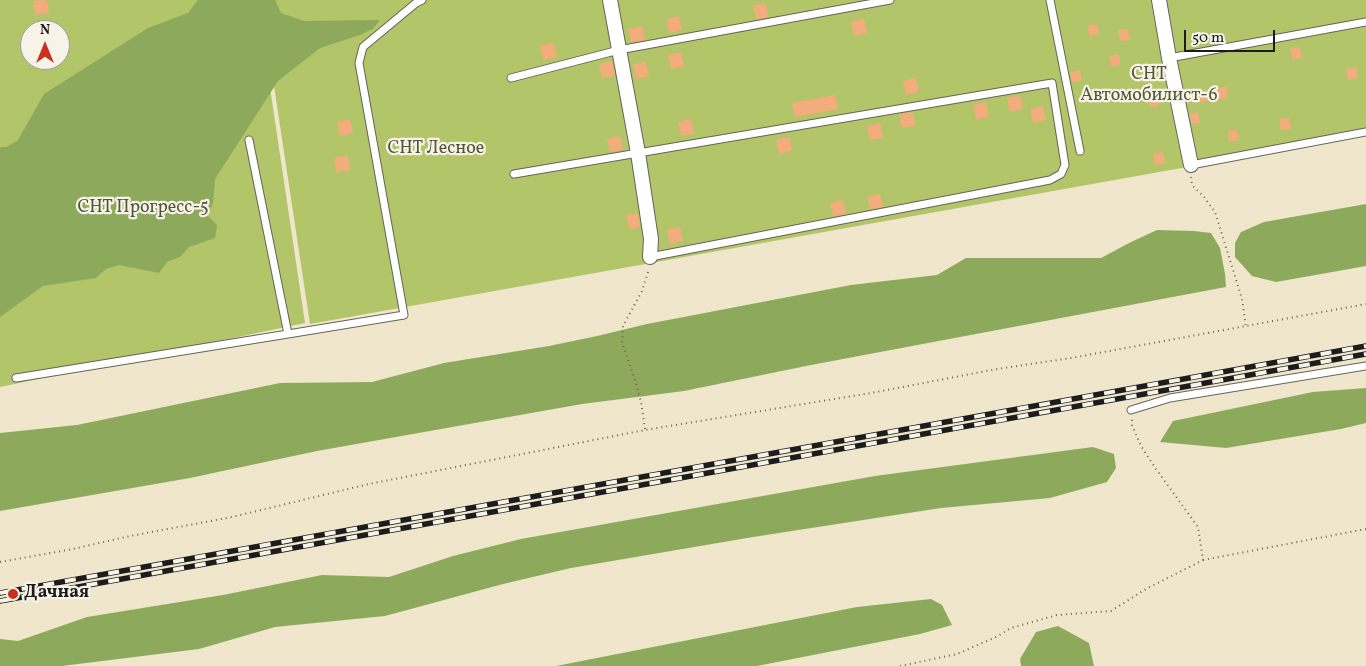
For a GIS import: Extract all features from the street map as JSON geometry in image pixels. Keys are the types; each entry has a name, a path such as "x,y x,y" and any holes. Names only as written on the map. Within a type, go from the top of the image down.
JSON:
{"street":[{"path":"610,0 638,153 651,239 650,256"},
{"path":"1160,0 1169,58 1191,164"}],"lane":[{"path":"16,378 404,315 359,63 363,47 422,0"},
{"path":"511,78 619,50 890,0"},
{"path":"1050,0 1080,151"},
{"path":"1169,58 1366,22"},
{"path":"514,174 1052,83 1065,165 1061,174 1050,180 650,256"},
{"path":"1191,164 1366,132"},
{"path":"249,140 288,334"},
{"path":"1131,410 1170,398 1366,366"}],"path":[{"path":"1191,164 1192,185 1215,212 1242,299 1246,327"},
{"path":"645,430 641,402 622,342 623,326 642,291 649,272 650,256"},
{"path":"0,562 232,517 369,484 645,430 872,393 1366,304"},
{"path":"1131,410 1132,425 1141,446 1198,528 1203,560"},
{"path":"900,666 958,654 1012,628 1057,615 1111,611 1146,589 1203,560 1366,529"}],"green space":[{"name":"СНТ Прогресс-5","path":"0,0 257,0 305,323 0,387"},
{"path":"198,0 275,0 281,13 304,21 380,20 373,29 320,48 278,81 215,179 213,203 207,215 217,225 215,238 189,247 180,257 167,262 159,273 119,265 106,269 96,278 43,286 0,317 0,147 6,147 18,140 44,94 148,28 188,13"},
{"name":"СНТ Лесное","path":"261,0 1366,0 1366,135 310,324"},
{"path":"1366,204 1366,266 1276,282 1252,276 1235,257 1235,243 1241,232 1264,222"},
{"path":"1157,230 1211,233 1220,248 1226,287 811,365 684,391 582,404 317,451 190,478 0,511 0,433 77,425 280,383 372,382 444,363 549,346 647,324 851,285 937,275 966,258 1101,258"},
{"path":"1366,388 1366,423 1341,429 1226,448 1160,442 1173,421 1313,392"},
{"path":"1093,447 1114,454 1116,468 1107,482 1050,498 941,508 571,568 385,616 275,627 199,649 62,666 0,666 0,639 18,641 87,617 223,595 322,575 389,577 453,556 521,539 875,476"},
{"path":"931,599 942,605 952,625 920,634 757,666 556,666 857,607"},
{"path":"1058,626 1089,643 1094,666 1021,666 1020,659 1036,632"}],"building":[{"path":"47,0 49,13 35,15 33,1"},
{"path":"766,3 769,17 756,19 753,5"},
{"path":"679,16 682,30 669,33 666,19"},
{"path":"864,19 867,33 854,36 851,21"},
{"path":"1097,24 1099,35 1089,36 1088,25"},
{"path":"642,26 645,40 631,42 628,29"},
{"path":"1128,29 1130,40 1120,41 1118,30"},
{"path":"554,43 557,57 543,60 540,45"},
{"path":"1300,47 1302,58 1292,59 1290,48"},
{"path":"681,52 684,66 671,69 668,55"},
{"path":"1119,54 1120,65 1111,67 1109,56"},
{"path":"612,61 615,76 602,78 599,64"},
{"path":"646,62 649,76 636,79 633,64"},
{"path":"1356,67 1358,78 1348,80 1346,69"},
{"path":"1080,70 1082,81 1072,82 1070,72"},
{"path":"916,78 919,92 906,95 903,81"},
{"path":"1227,87 1228,98 1195,103 1193,92"},
{"path":"835,95 838,109 795,117 792,103"},
{"path":"1020,95 1023,109 1010,112 1007,98"},
{"path":"1157,95 1159,106 1150,107 1148,96"},
{"path":"986,102 989,117 976,119 973,105"},
{"path":"1043,106 1046,120 1033,123 1030,109"},
{"path":"913,112 915,126 902,128 899,114"},
{"path":"1198,112 1200,123 1192,124 1189,114"},
{"path":"1289,118 1291,129 1281,130 1279,119"},
{"path":"350,119 353,133 340,136 337,122"},
{"path":"691,119 694,134 681,136 678,122"},
{"path":"880,123 883,138 870,140 867,126"},
{"path":"1237,130 1239,140 1229,142 1228,131"},
{"path":"620,136 623,150 610,152 607,139"},
{"path":"790,137 792,151 779,154 776,139"},
{"path":"1163,152 1165,163 1155,165 1153,154"},
{"path":"348,156 350,170 336,172 334,157"},
{"path":"880,194 883,207 870,209 867,197"},
{"path":"843,200 846,214 833,216 830,203"},
{"path":"638,213 640,227 629,229 626,215"},
{"path":"680,227 683,241 670,244 667,229"}],"railway":[{"path":"0,593 1366,346"},
{"path":"0,601 1366,354"}],"place":[{"name":"Дачная","path":"13,594"}],"park label":[{"name":"СНТ Автомобилист-6","path":"1149,86"}]}
